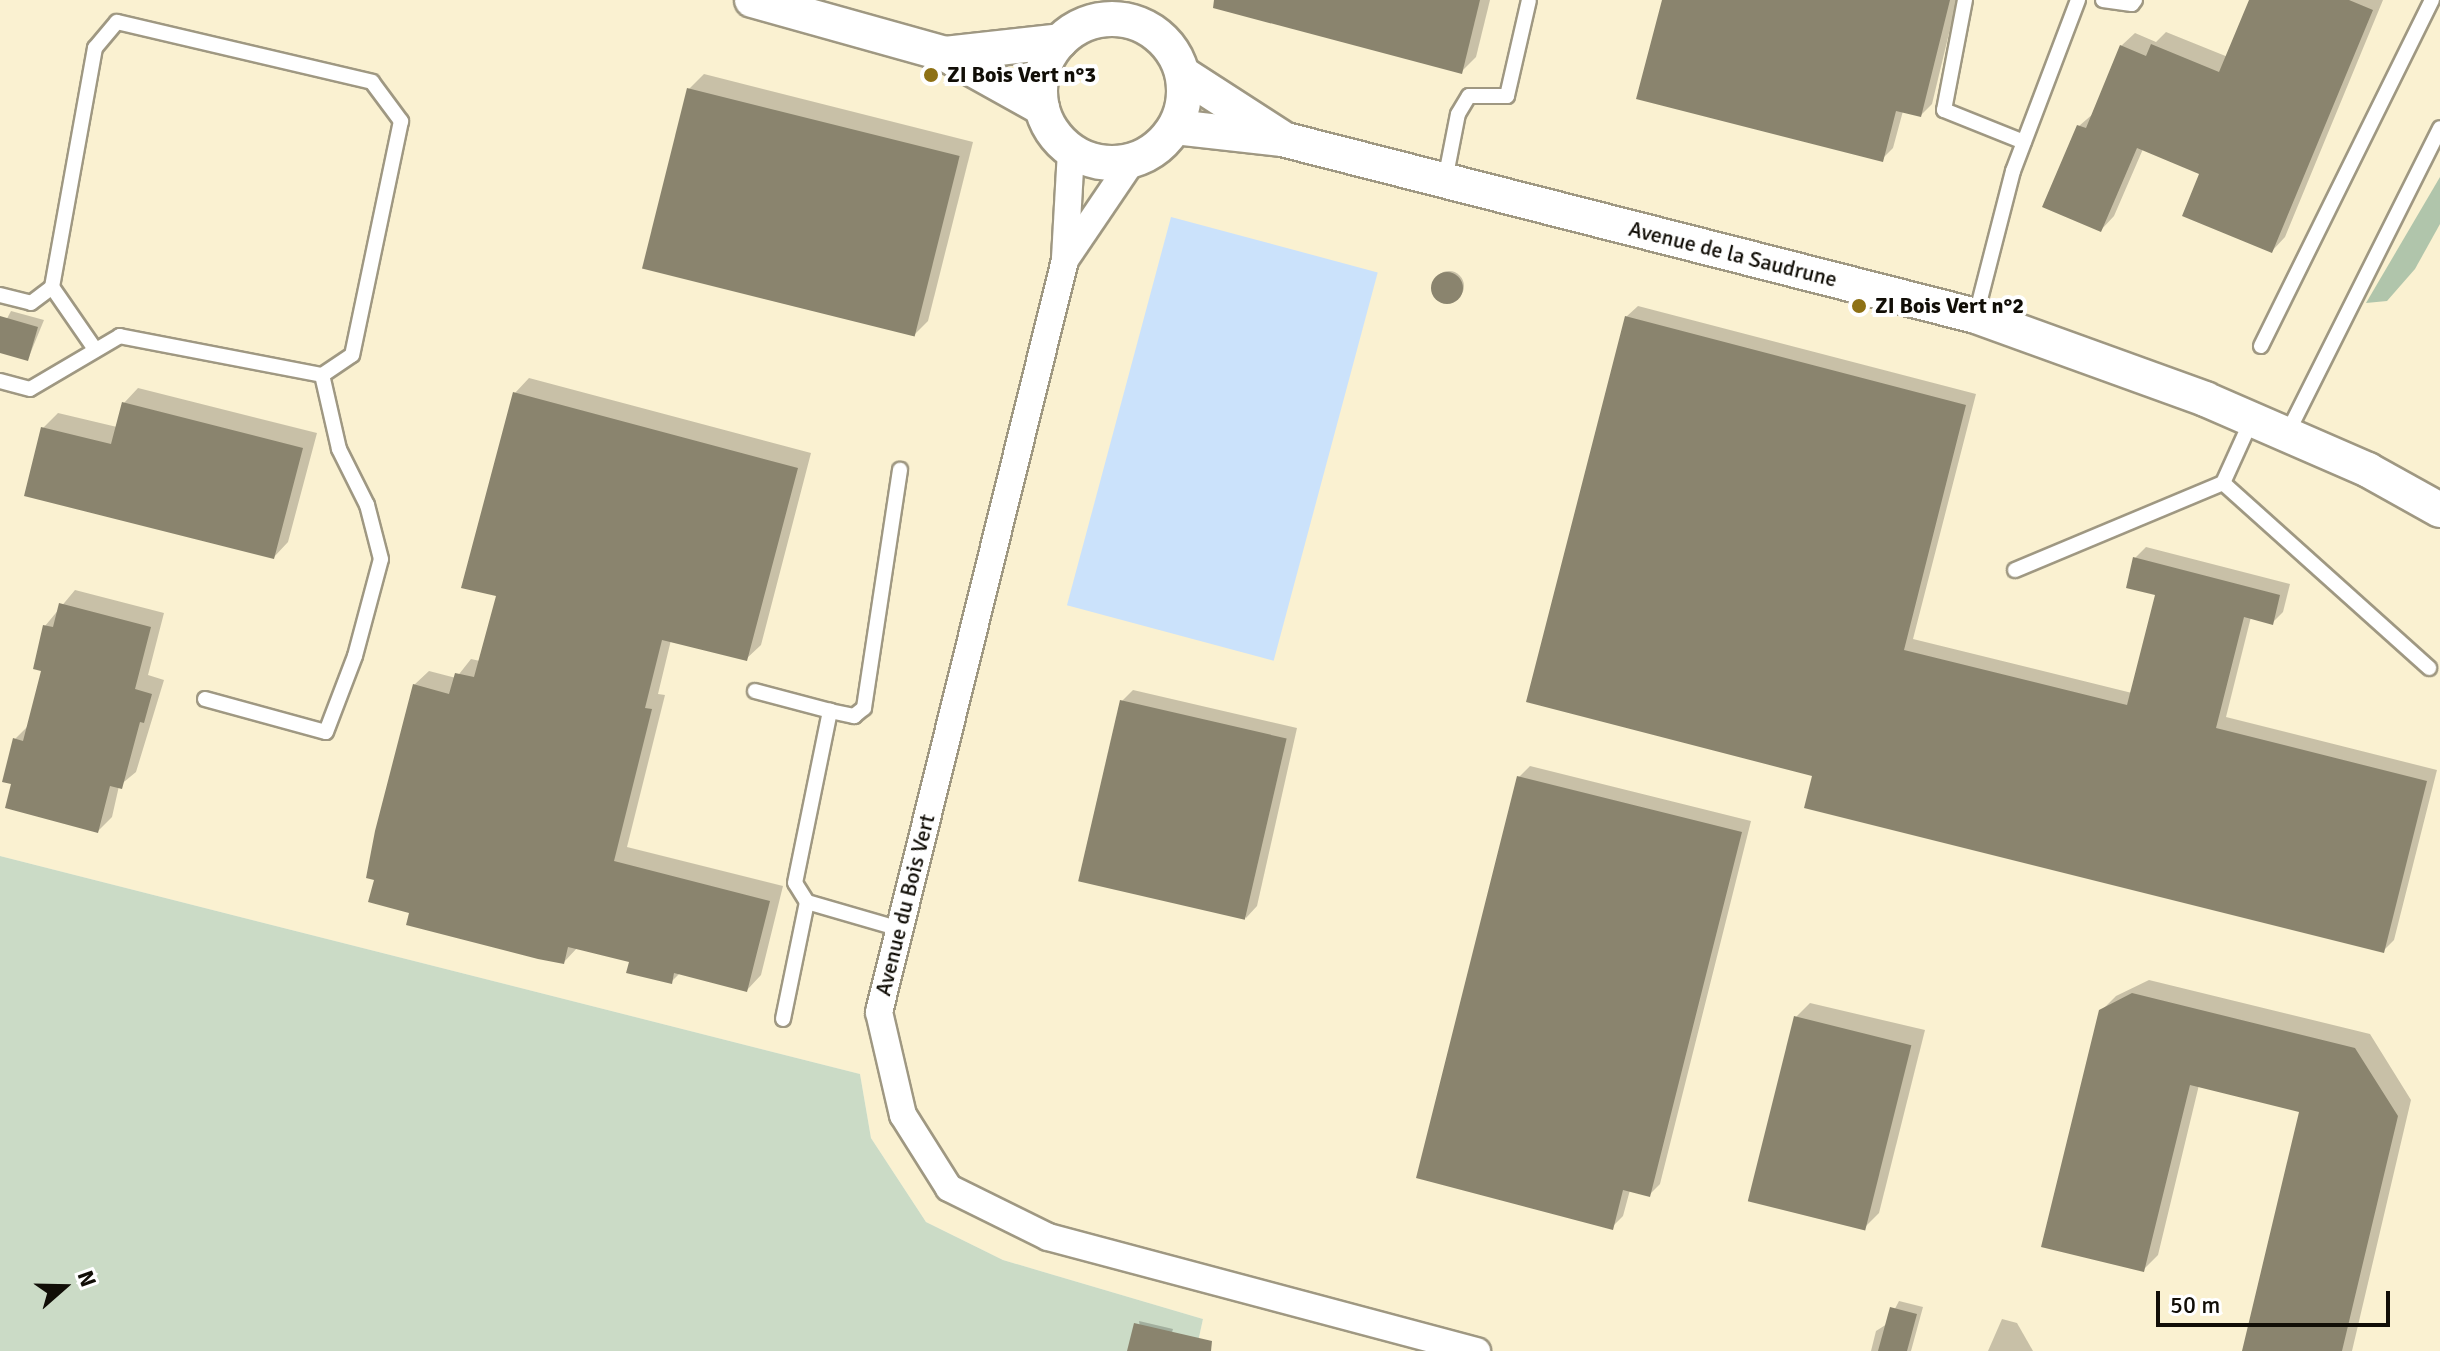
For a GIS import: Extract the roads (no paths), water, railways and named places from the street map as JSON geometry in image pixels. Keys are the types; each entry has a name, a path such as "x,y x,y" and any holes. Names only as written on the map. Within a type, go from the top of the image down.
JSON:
{"street":[{"path":"752,0 945,54 1042,108"},
{"path":"1157,0 1159,36 1183,74 1183,110 1175,127 1156,148 1132,161 1110,164 1071,151 1048,125 1042,108 1040,85 1046,62 1060,41 1110,10 1159,36"},
{"path":"945,54 1060,41"},
{"name":"Avenue de la Saudrune","path":"1183,74 1282,139"},
{"name":"Avenue de la Saudrune","path":"1175,127 1282,139 1976,316 2252,419 2368,470 2440,510"},
{"name":"Avenue du Bois Vert","path":"1071,151 1065,260 879,1012 903,1115 949,1188 1048,1237 1477,1351"},
{"name":"Avenue du Bois Vert","path":"1065,260 1132,161"}],"lane":[{"path":"1445,180 1458,114 1469,96 1507,96 1529,0"},
{"path":"1965,0 1944,110 2024,142"},
{"path":"1976,316 1990,246 2024,142 2078,0"},
{"path":"2103,0 2132,4 2135,0"},
{"path":"2261,346 2432,0"},
{"path":"0,295 31,303 52,287 95,48 117,22 372,82 401,121 352,355 322,375 120,336 30,389 0,381"},
{"path":"2287,434 2440,128"},
{"path":"52,287 95,349"},
{"path":"205,699 326,732 350,669 381,559 367,505 339,449 322,375"},
{"path":"2015,570 2223,483 2252,419"},
{"path":"755,691 854,716 864,708 900,470"},
{"path":"2223,483 2429,668"},
{"path":"830,711 795,883 807,902 900,929"},
{"path":"783,1019 807,902"}],"water":[{"path":"1171,217 1378,272 1274,661 1067,605"}],"place":[{"name":"ZI Bois Vert n°3","path":"931,75"},
{"name":"ZI Bois Vert n°2","path":"1859,306"}]}
